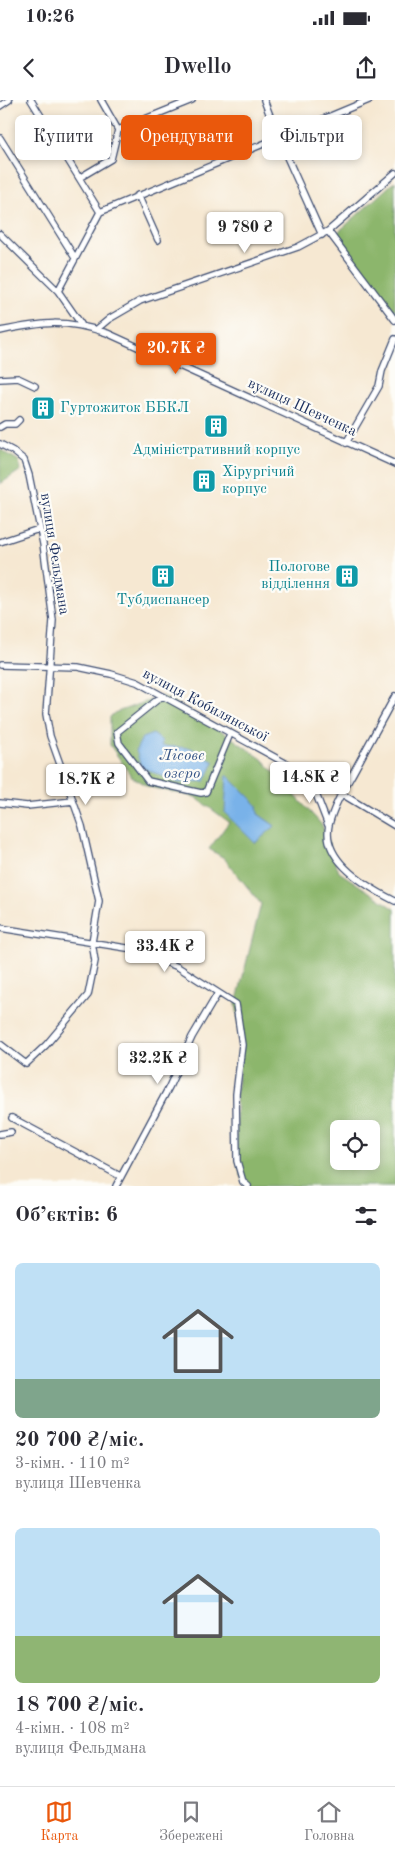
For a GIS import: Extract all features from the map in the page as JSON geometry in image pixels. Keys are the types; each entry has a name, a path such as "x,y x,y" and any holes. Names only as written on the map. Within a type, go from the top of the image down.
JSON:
{"street":[{"path":"0,106 9,100"},
{"path":"31,100 100,212"},
{"path":"79,178 110,159 118,130 101,100"},
{"path":"118,130 192,100"},
{"path":"264,100 270,115"},
{"path":"333,115 370,100"},
{"path":"0,138 75,258"},
{"path":"58,291 100,212 262,144"},
{"path":"289,160 325,233 395,320"},
{"path":"97,329 109,319 140,301 298,247 325,233 395,174"},
{"path":"138,195 158,240"},
{"path":"0,234 58,291 81,324"},
{"name":"вулиця Шевченка","path":"0,331 39,322 81,324 97,329 395,464"},
{"path":"346,443 379,386 382,371 395,339"},
{"path":"0,378 18,378 35,386"},
{"path":"0,427 5,424 15,424 19,420"},
{"name":"вулиця Фельдмана","path":"0,444 14,451 24,460 43,544 53,620 46,714 50,736 82,826 99,901 92,942 95,961 88,995 46,1045 26,1064 0,1044"},
{"path":"0,542 39,529"},
{"name":"вулиця Кобилянської","path":"0,665 49,668 78,667 112,674 136,682 342,794 395,826"},
{"path":"162,696 118,732 119,743 148,781 201,793 206,792 230,734"},
{"path":"328,827 342,794 395,696"},
{"path":"309,776 324,808 330,839 337,856 350,873 395,901"},
{"path":"0,803 27,806 73,801"},
{"path":"0,928 133,949 178,967 236,1004 242,1045 236,1094 237,1161 243,1182 248,1186"},
{"path":"116,1186 169,1088 192,1037 218,993"},
{"path":"12,1118 120,1176"},
{"path":"0,1134 11,1132"}],"green space":[{"path":"395,181 395,315 336,234"},
{"path":"0,449 19,461 21,470 0,484"},
{"path":"162,696 206,720 262,759 322,825 339,872 395,909 395,1186 248,1186 243,1182 237,1161 236,1094 242,1045 236,1004 261,904 224,858 209,849 229,822 195,797 149,787 132,777 110,745 110,717 114,713","holes":["225,813 258,814 275,826 255,843"]}],"water":[{"name":"Лісове озеро","path":"153,734 162,741 161,746 191,748 214,762 205,781 179,783 141,767 136,750 142,738"},
{"path":"227,775 257,805 258,814 275,826 255,843 225,813"}],"place":[{"name":"Гуртожиток ББКЛ","path":"43,408"},
{"name":"Адміністративний корпус","path":"216,426"},
{"name":"Хірургічий корпус","path":"204,481"},
{"name":"Тубдиспансер","path":"163,576"},
{"name":"Пологове відділення","path":"347,576"}]}
